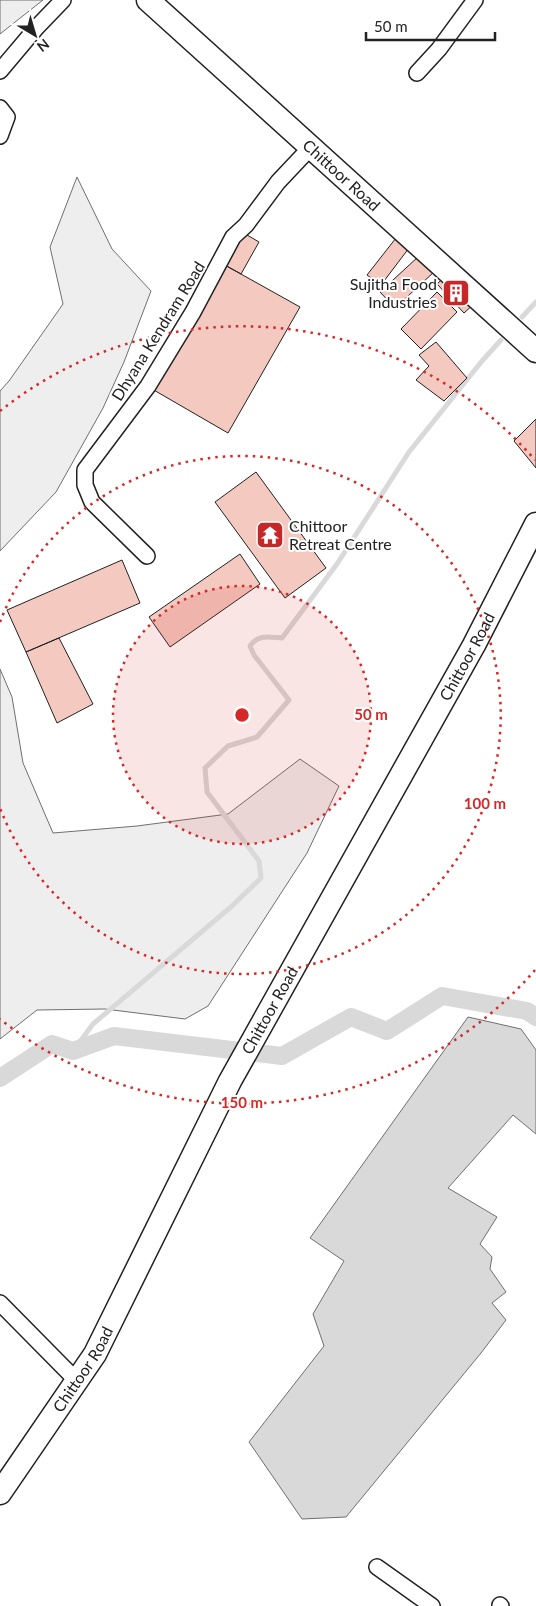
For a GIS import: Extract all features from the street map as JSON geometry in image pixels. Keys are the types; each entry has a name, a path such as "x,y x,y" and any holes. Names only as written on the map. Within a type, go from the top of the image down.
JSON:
{"main road":[{"name":"Chittoor Road","path":"148,0 536,350"},
{"name":"Chittoor Road","path":"0,1493 95,1354 230,1081 474,646 536,524"}],"street":[{"path":"0,71 37,27 63,0"},
{"path":"417,73 439,49 475,0"},
{"path":"0,108 7,117 0,136"},
{"name":"Dhyana Kendram Road","path":"148,556 92,502 85,485 85,470 148,386 193,312 233,237 246,225 278,182 311,148"},
{"path":"0,1303 77,1381"},
{"path":"377,1567 432,1606"}],"shaded area":[{"path":"0,0 43,0 0,34"},
{"path":"77,177 112,249 151,291 124,362 103,408 56,492 0,551 0,391 63,304 50,247"},
{"path":"0,669 12,697 23,763 53,833 137,826 228,814 300,759 339,786 307,853 208,1006 185,1019 105,1009 37,1010 0,1039"},
{"path":"468,1017 521,1029 536,1050 536,1134 513,1115 448,1188 497,1217 480,1244 492,1257 490,1269 506,1292 492,1303 506,1320 346,1517 302,1519 249,1442 324,1346 313,1314 344,1261 310,1238"}],"building":[{"path":"242,232 259,242 241,274 223,264"},
{"path":"396,238 409,248 381,285 367,275"},
{"path":"419,256 434,272 395,308 380,292"},
{"path":"223,264 300,307 228,433 152,389"},
{"name":"Sujitha Food Industries","path":"449,273 476,302 464,313 437,284"},
{"path":"437,292 457,312 421,349 401,329"},
{"path":"436,342 467,378 444,401 416,380 429,366 419,355"},
{"path":"536,419 536,468 514,441"},
{"name":"Chittoor Retreat Centre","path":"256,472 326,568 285,598 215,502"},
{"path":"240,554 260,584 170,647 149,617"},
{"path":"122,560 140,603 26,652 7,610"},
{"path":"59,638 93,704 57,723 26,652"}],"waterway":[{"path":"522,317 536,302"},
{"path":"73,1051 93,1024 232,906 261,878 259,861 207,792 205,768 228,746 257,737 289,700 254,655 250,646 260,638 282,638 337,564 409,452 501,340"},
{"path":"0,1078 52,1044 73,1051 114,1036 282,1056 351,1017 387,1031 442,996 527,1011 536,1017"}],"place":[{"name":"Sujitha Food Industries","path":"456,293"},
{"name":"Chittoor Retreat Centre","path":"270,535"}]}
